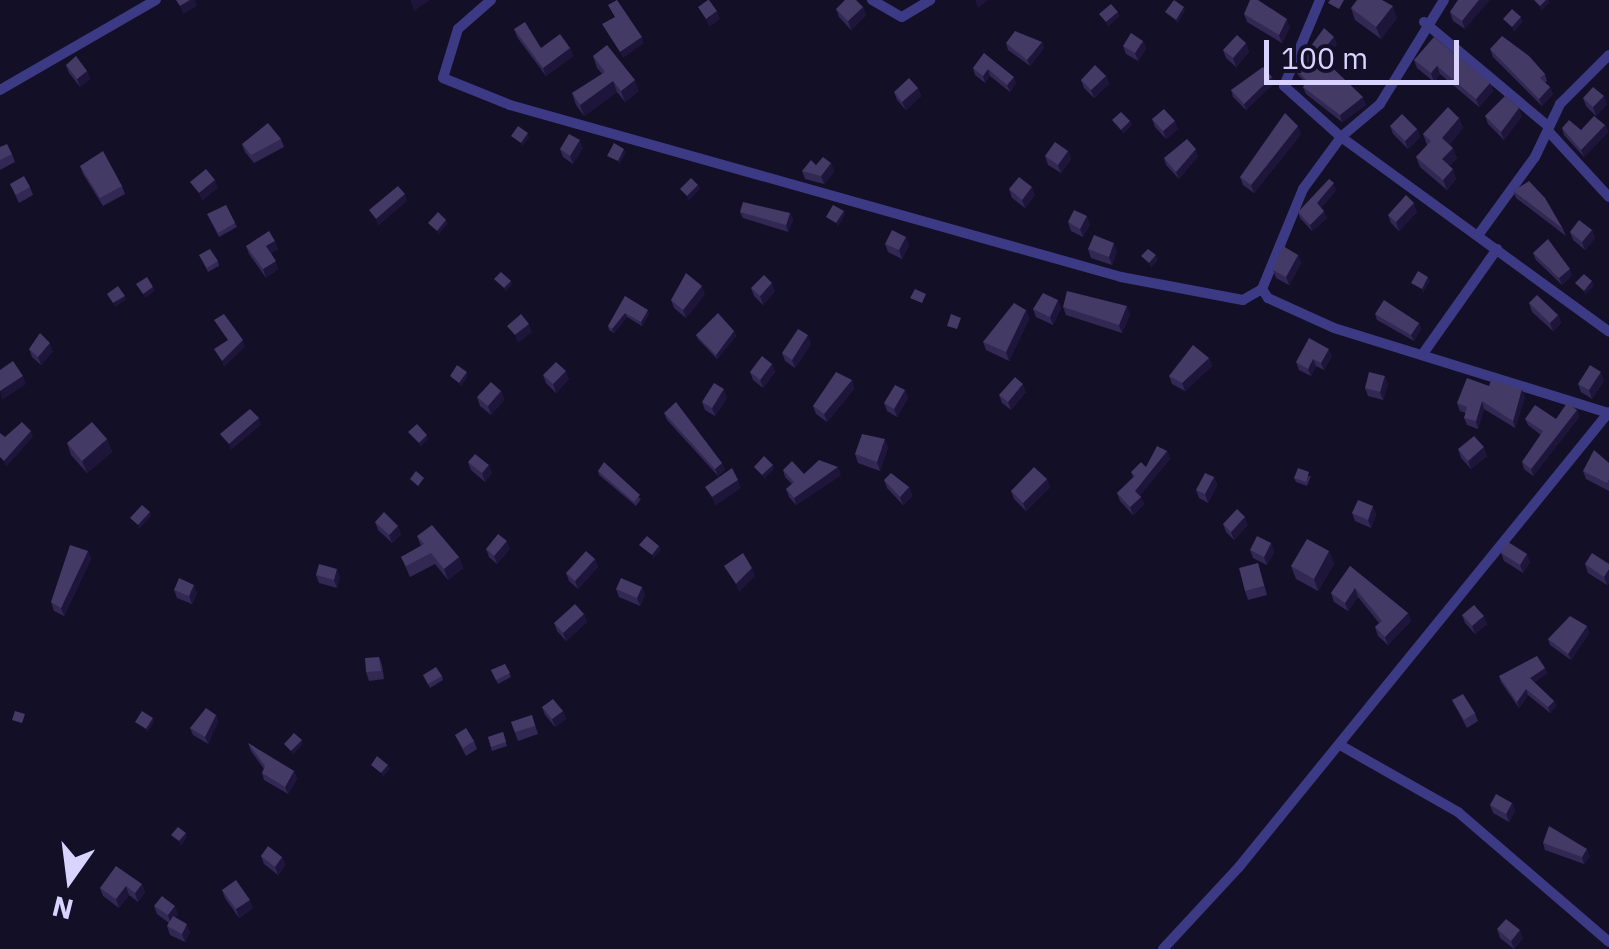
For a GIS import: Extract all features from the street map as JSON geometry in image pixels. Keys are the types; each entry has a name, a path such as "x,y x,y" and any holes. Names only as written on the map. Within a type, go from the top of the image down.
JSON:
{"street":[{"path":"0,90 156,0"},
{"path":"491,0 458,29 443,78 510,104 1178,293 1244,300 1262,289 1303,189 1341,137 1380,104 1424,22 1444,0"},
{"path":"872,0 902,17 930,0"},
{"path":"1320,0 1284,86 1341,137 1609,332"},
{"path":"1424,22 1549,130 1609,197"},
{"path":"1479,234 1549,130 1560,104 1609,55"},
{"path":"1422,355 1497,249"},
{"path":"1163,949 1340,745 1609,412 1334,328 1268,298 1262,289"},
{"path":"1340,745 1458,812 1609,942"}],"building":[{"path":"617,0 642,37 620,52 602,24 615,17 608,5"},
{"path":"709,0 717,11 706,19 698,7"},
{"path":"845,0 856,0 863,7 848,21 836,9"},
{"path":"1174,0 1184,7 1176,20 1165,12"},
{"path":"1250,0 1258,0 1287,19 1279,35 1244,14"},
{"path":"1344,0 1339,9 1328,3"},
{"path":"1357,0 1382,0 1393,6 1376,27 1351,8"},
{"path":"1458,0 1479,0 1462,21 1450,12"},
{"path":"1111,4 1118,12 1106,22 1099,14"},
{"path":"1512,9 1521,17 1512,27 1503,19"},
{"path":"525,22 541,48 560,34 570,48 543,68 514,29"},
{"path":"1324,28 1334,37 1319,55 1363,97 1340,115 1303,87 1307,81 1295,68"},
{"path":"1015,31 1042,42 1027,60 1006,43"},
{"path":"1131,33 1143,41 1135,53 1123,46"},
{"path":"1237,35 1246,43 1233,58 1223,50"},
{"path":"1502,36 1545,74 1540,78 1550,87 1539,99 1490,49"},
{"path":"1434,37 1490,83 1476,99 1437,66 1431,73 1414,60"},
{"path":"607,45 635,80 621,91 613,81 580,105 572,93 605,72 593,56"},
{"path":"984,53 1014,77 1007,85 988,69 983,76 973,68"},
{"path":"76,56 87,71 77,79 66,65"},
{"path":"1095,65 1106,76 1091,90 1081,80"},
{"path":"1263,67 1272,77 1244,104 1231,90"},
{"path":"909,78 918,88 902,102 894,92"},
{"path":"1593,87 1604,96 1593,107 1583,98"},
{"path":"1505,96 1519,108 1501,132 1485,116"},
{"path":"1448,107 1459,118 1442,138 1453,148 1442,159 1453,169 1443,180 1416,157 1431,141 1423,134"},
{"path":"1164,109 1175,121 1163,131 1152,119"},
{"path":"1121,112 1130,121 1121,130 1112,120"},
{"path":"1285,113 1298,126 1251,185 1240,177"},
{"path":"1402,114 1417,129 1405,141 1390,126"},
{"path":"1594,116 1605,125 1581,150 1562,128 1569,120 1581,130"},
{"path":"268,123 281,139 251,155 242,144"},
{"path":"518,126 528,133 521,143 511,136"},
{"path":"569,134 580,140 570,156 560,149"},
{"path":"1187,139 1196,149 1176,172 1164,158"},
{"path":"1055,142 1068,151 1058,165 1045,156"},
{"path":"614,143 624,149 618,161 607,156"},
{"path":"7,144 12,154 0,160 0,147"},
{"path":"103,151 122,186 100,198 80,166"},
{"path":"823,157 831,163 821,176 802,171 811,160 816,165"},
{"path":"206,169 215,180 199,193 190,182"},
{"path":"24,176 30,187 16,195 10,184"},
{"path":"1019,177 1032,187 1022,200 1009,189"},
{"path":"691,178 698,185 687,196 680,189"},
{"path":"1329,179 1334,183 1317,203 1324,211 1310,225 1298,212"},
{"path":"1529,181 1545,198 1563,229 1513,191"},
{"path":"398,186 405,194 376,219 369,210"},
{"path":"1406,195 1414,203 1396,222 1388,215"},
{"path":"743,202 790,213 786,225 740,212"},
{"path":"226,205 235,223 218,233 207,214"},
{"path":"833,205 844,211 836,223 826,217"},
{"path":"1074,210 1087,216 1080,229 1068,222"},
{"path":"438,212 446,220 437,231 428,223"},
{"path":"1579,220 1592,230 1582,242 1570,232"},
{"path":"892,230 906,237 899,250 885,244"},
{"path":"269,231 275,241 266,246 276,261 263,269 246,246"},
{"path":"1094,235 1114,243 1109,257 1088,249"},
{"path":"1548,239 1570,269 1559,278 1533,253"},
{"path":"1283,246 1298,255 1286,277 1273,270"},
{"path":"210,249 218,261 207,268 199,255"},
{"path":"1148,249 1156,255 1149,263 1141,256"},
{"path":"1418,271 1428,277 1422,289 1411,283"},
{"path":"501,272 511,281 504,288 494,279"},
{"path":"686,273 702,286 683,310 671,300"},
{"path":"1584,274 1592,281 1584,291 1575,283"},
{"path":"764,275 772,283 760,296 751,288"},
{"path":"147,277 153,287 143,294 136,284"},
{"path":"118,286 125,296 113,303 107,294"},
{"path":"915,289 926,294 922,303 910,298"},
{"path":"1067,291 1127,306 1119,325 1063,307"},
{"path":"1043,293 1058,300 1050,317 1033,309"},
{"path":"1537,295 1558,315 1550,323 1529,303"},
{"path":"625,296 648,310 641,322 625,313 612,329 608,326"},
{"path":"1384,300 1419,323 1411,335 1375,314"},
{"path":"1014,303 1026,310 1006,352 983,342"},
{"path":"718,313 734,331 716,355 696,335"},
{"path":"224,314 243,340 222,361 214,349 228,340 214,320"},
{"path":"521,314 529,324 515,335 507,326"},
{"path":"951,314 961,318 957,329 947,326"},
{"path":"798,329 808,335 792,360 782,353"},
{"path":"40,333 50,343 38,357 29,349"},
{"path":"1309,338 1329,349 1321,363 1313,359 1308,369 1296,362"},
{"path":"1193,345 1209,358 1182,383 1169,376"},
{"path":"762,356 772,364 760,380 750,372"},
{"path":"13,361 23,376 0,391 0,370"},
{"path":"556,362 566,371 553,384 543,375"},
{"path":"457,365 467,372 459,383 450,376"},
{"path":"1590,365 1601,372 1589,390 1578,384"},
{"path":"836,372 852,380 824,414 813,406"},
{"path":"1369,372 1385,376 1380,392 1365,388"},
{"path":"1015,377 1023,384 1008,402 999,395"},
{"path":"1467,378 1489,386 1491,380 1522,389 1513,421 1482,401 1476,421 1464,418 1467,407 1457,403"},
{"path":"491,382 501,391 488,406 477,397"},
{"path":"714,383 724,389 712,408 702,402"},
{"path":"895,385 905,390 894,409 884,403"},
{"path":"676,402 722,463 715,469 664,413"},
{"path":"1567,403 1577,410 1531,469 1522,462 1543,431 1525,419 1535,405 1556,419"},
{"path":"250,409 259,418 229,444 220,434"},
{"path":"22,422 31,431 4,461 0,457 0,433 5,437"},
{"path":"92,422 107,439 82,461 67,443"},
{"path":"417,424 427,435 419,443 408,432"},
{"path":"862,434 885,439 877,462 855,454"},
{"path":"1474,436 1484,447 1468,461 1458,449"},
{"path":"1157,446 1167,451 1135,491 1141,497 1130,507 1117,493 1135,476 1131,472 1141,462 1146,467"},
{"path":"1594,450 1609,463 1607,483 1583,471"},
{"path":"475,454 489,465 482,473 468,462"},
{"path":"764,456 773,465 762,475 754,467"},
{"path":"819,460 838,467 794,498 786,489 794,482 783,470 792,461 804,474"},
{"path":"604,462 640,495 634,502 598,471"},
{"path":"1034,467 1047,479 1023,503 1011,491"},
{"path":"732,468 738,480 712,497 705,487"},
{"path":"1298,468 1309,472 1306,482 1294,478"},
{"path":"416,471 424,478 418,486 410,479"},
{"path":"891,473 909,487 900,497 884,480"},
{"path":"1205,473 1214,477 1205,494 1196,490"},
{"path":"1358,500 1373,506 1368,520 1352,513"},
{"path":"142,505 150,512 138,525 130,518"},
{"path":"1237,509 1245,517 1231,532 1223,524"},
{"path":"384,512 398,526 389,535 375,522"},
{"path":"432,525 459,557 444,569 431,553 406,566 401,557 424,544 417,536"},
{"path":"498,534 507,541 494,556 486,549"},
{"path":"647,536 659,546 652,555 639,545"},
{"path":"1257,536 1271,543 1264,557 1250,550"},
{"path":"1307,539 1329,551 1314,579 1291,566"},
{"path":"1508,542 1527,554 1520,565 1501,553"},
{"path":"70,545 88,551 61,608 51,602"},
{"path":"586,551 595,559 575,581 566,573"},
{"path":"743,553 752,568 736,584 724,566"},
{"path":"1592,553 1609,564 1604,577 1585,564"},
{"path":"1258,563 1264,586 1245,591 1239,568"},
{"path":"319,564 337,569 334,580 316,575"},
{"path":"1350,566 1408,613 1385,637 1375,627 1382,621 1355,588 1345,603 1331,593"},
{"path":"179,578 194,585 189,596 174,590"},
{"path":"621,578 642,587 637,598 616,589"},
{"path":"575,604 584,614 563,633 554,623"},
{"path":"1474,605 1484,616 1472,626 1462,615"},
{"path":"1570,616 1587,626 1568,654 1548,639"},
{"path":"1537,656 1545,668 1530,678 1554,701 1548,707 1526,689 1517,702 1499,676"},
{"path":"379,657 381,671 366,672 365,658"},
{"path":"505,664 510,673 496,680 491,670"},
{"path":"436,667 442,676 428,684 423,675"},
{"path":"1463,694 1475,713 1464,720 1452,700"},
{"path":"553,699 563,711 552,719 542,707"},
{"path":"206,708 216,715 205,737 190,728"},
{"path":"15,711 25,714 22,723 12,720"},
{"path":"142,711 153,718 146,729 135,722"},
{"path":"532,715 535,726 515,732 511,722"},
{"path":"466,728 474,741 463,748 455,735"},
{"path":"503,732 506,742 491,747 488,737"},
{"path":"294,733 302,740 291,751 284,744"},
{"path":"248,743 294,771 285,787 262,773 265,766"},
{"path":"377,756 388,765 381,773 371,765"},
{"path":"1496,794 1512,803 1506,814 1490,805"},
{"path":"1549,826 1587,849 1582,857 1543,843"},
{"path":"178,827 186,833 179,841 171,835"},
{"path":"268,846 282,857 275,867 261,856"},
{"path":"116,866 142,884 135,893 126,886 116,899 100,888"},
{"path":"236,880 250,900 236,909 222,890"},
{"path":"162,896 175,906 168,915 154,906"},
{"path":"173,916 187,924 182,934 167,926"},
{"path":"1506,919 1520,930 1511,941 1497,929"}]}
